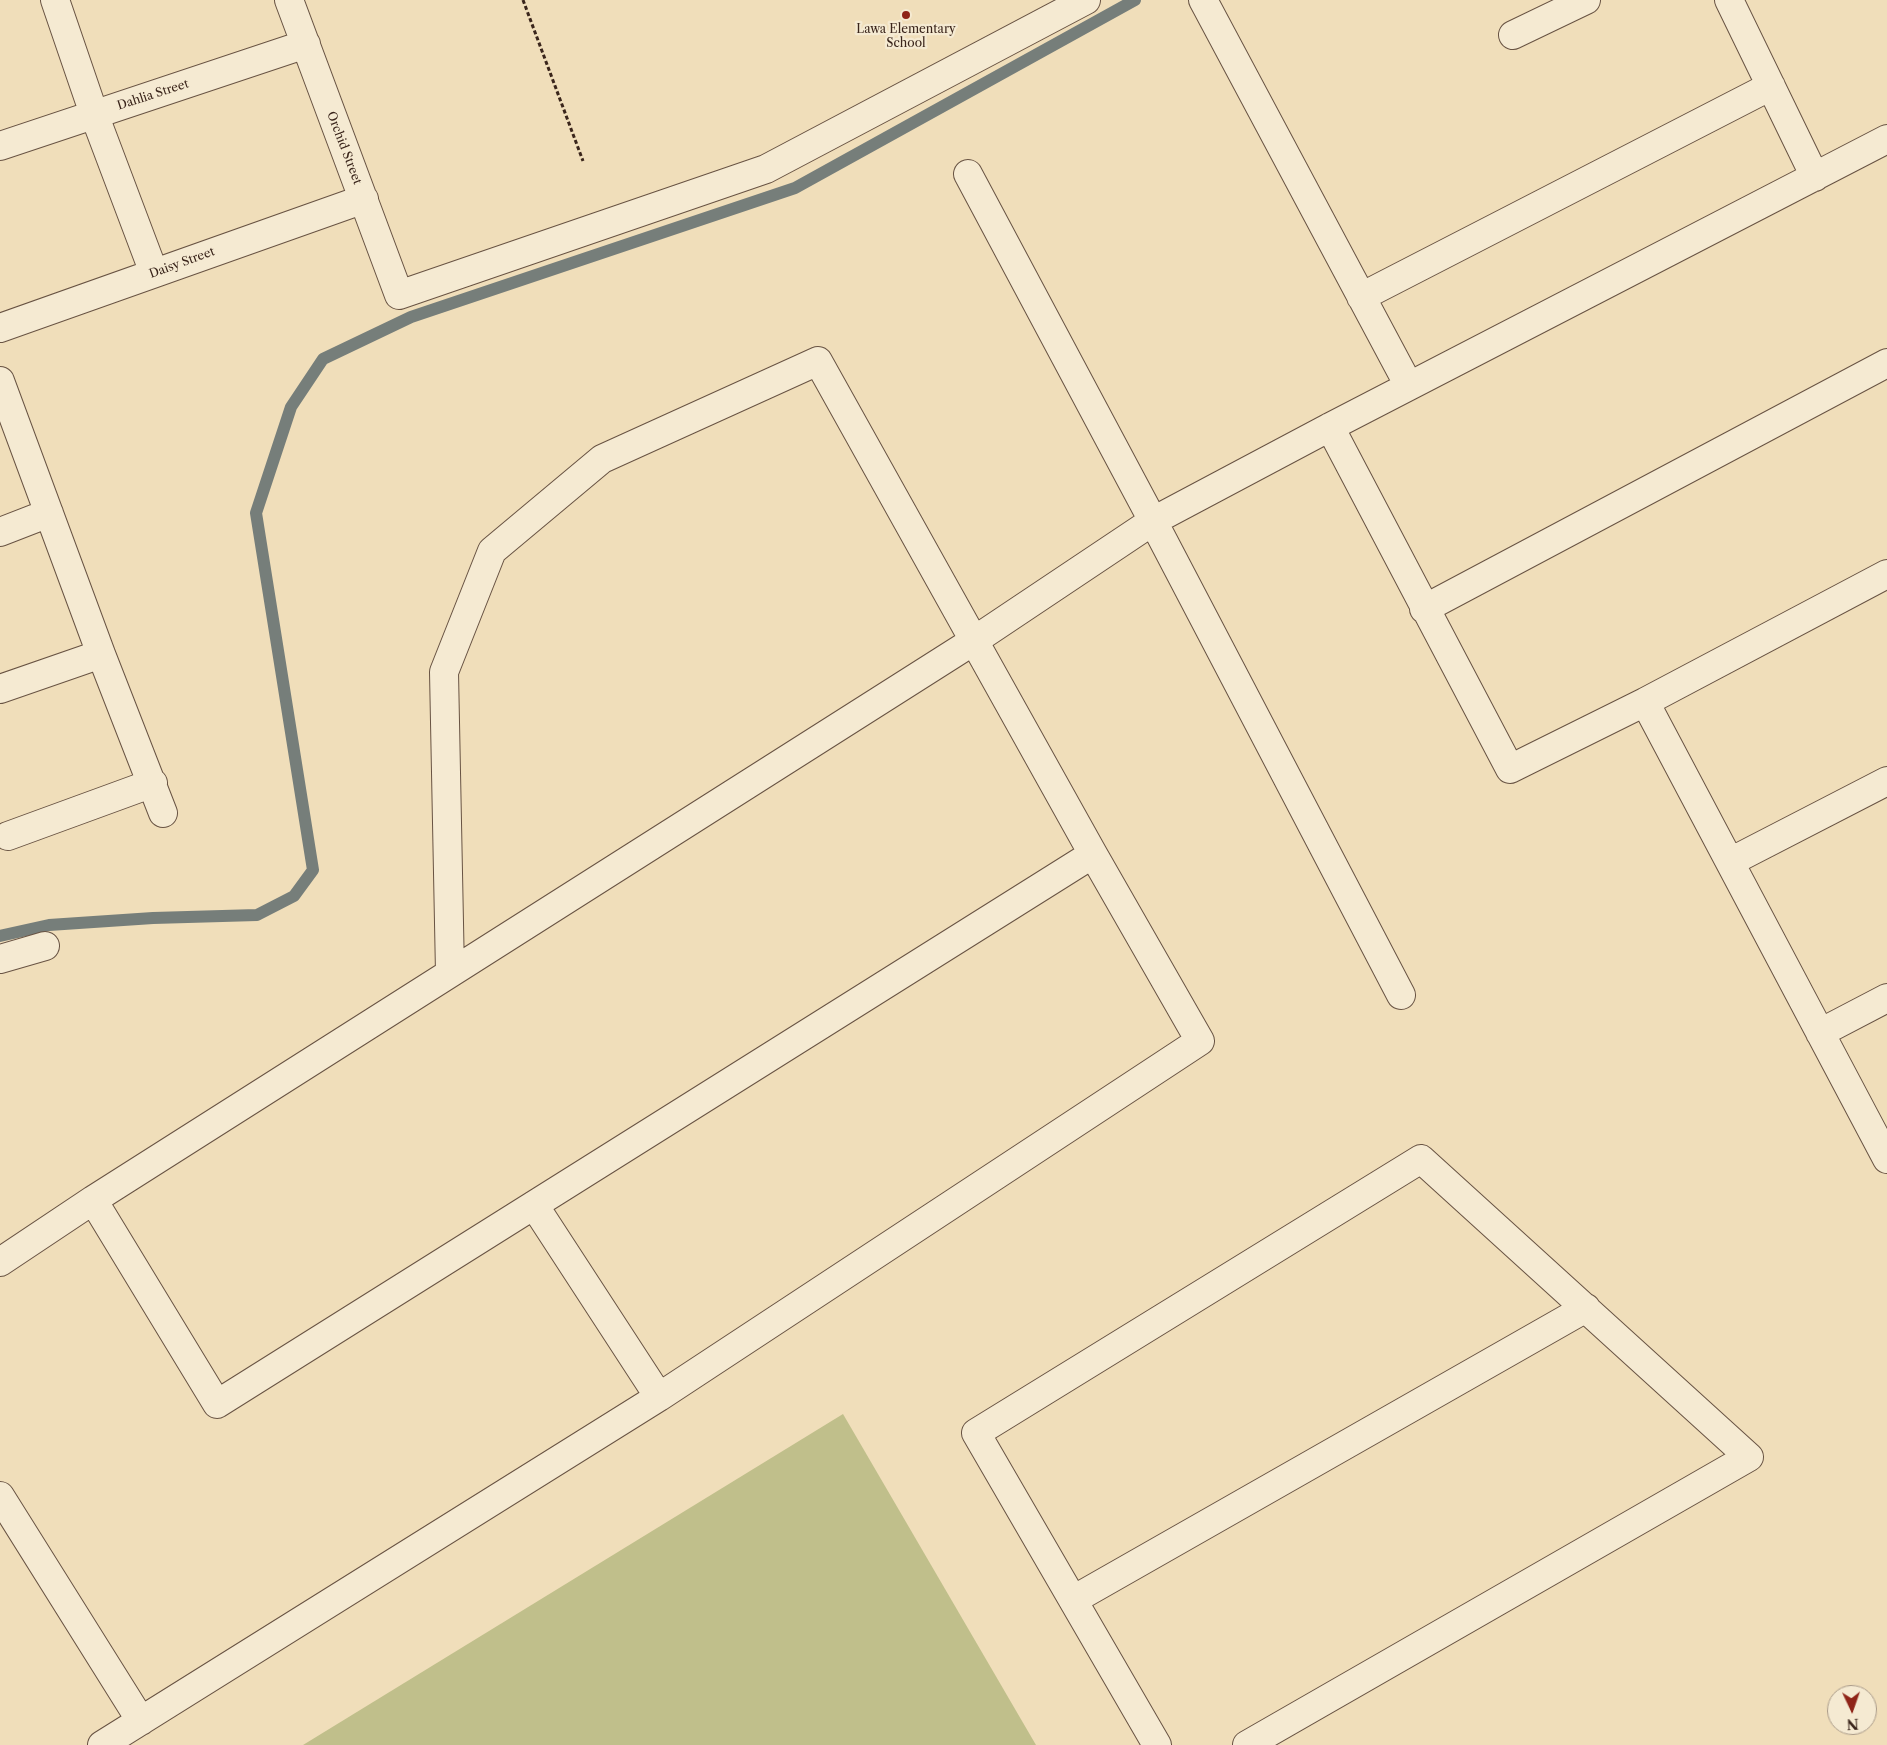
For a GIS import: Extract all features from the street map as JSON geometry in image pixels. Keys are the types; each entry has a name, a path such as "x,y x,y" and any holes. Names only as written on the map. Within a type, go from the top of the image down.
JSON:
{"street":[{"path":"55,0 94,114 154,273"},
{"name":"Orchid Street","path":"289,0 399,295 766,170 1086,0"},
{"path":"1203,0 1409,386"},
{"path":"1513,35 1586,0"},
{"path":"1729,0 1815,177"},
{"name":"Dahlia Street","path":"0,146 306,44"},
{"path":"1361,297 1771,86"},
{"path":"0,1262 93,1200 975,640 1153,521 1330,426 1887,139"},
{"path":"968,174 1153,521 1401,995"},
{"name":"Daisy Street","path":"0,328 364,199"},
{"path":"102,1745 659,1397 1200,1042 818,360 602,459 492,551 444,672 450,973"},
{"path":"1424,609 1887,363"},
{"path":"0,382 101,654 163,812"},
{"path":"1330,426 1424,609 1510,769 1645,702 1887,574"},
{"path":"0,532 48,514"},
{"path":"0,689 101,654"},
{"path":"1645,702 1887,1159"},
{"path":"1730,862 1887,781"},
{"path":"8,836 153,783"},
{"path":"93,1200 217,1404 1093,854"},
{"path":"0,959 45,946"},
{"path":"1820,1033 1887,998"},
{"path":"1157,1745 976,1433 1421,1159 1748,1457 1247,1745"},
{"path":"534,1205 659,1397"},
{"path":"1073,1600 1586,1308"},
{"path":"0,1496 141,1721"}],"path":[{"path":"523,0 583,161"}],"shaded area":[{"path":"843,1414 1036,1745 303,1745"}],"waterway":[{"path":"0,936 49,925 153,918 257,915 294,896 313,870 256,513 291,407 323,359 411,317 795,188 1135,0"}],"place":[{"name":"Lawa Elementary School","path":"906,15"}]}
